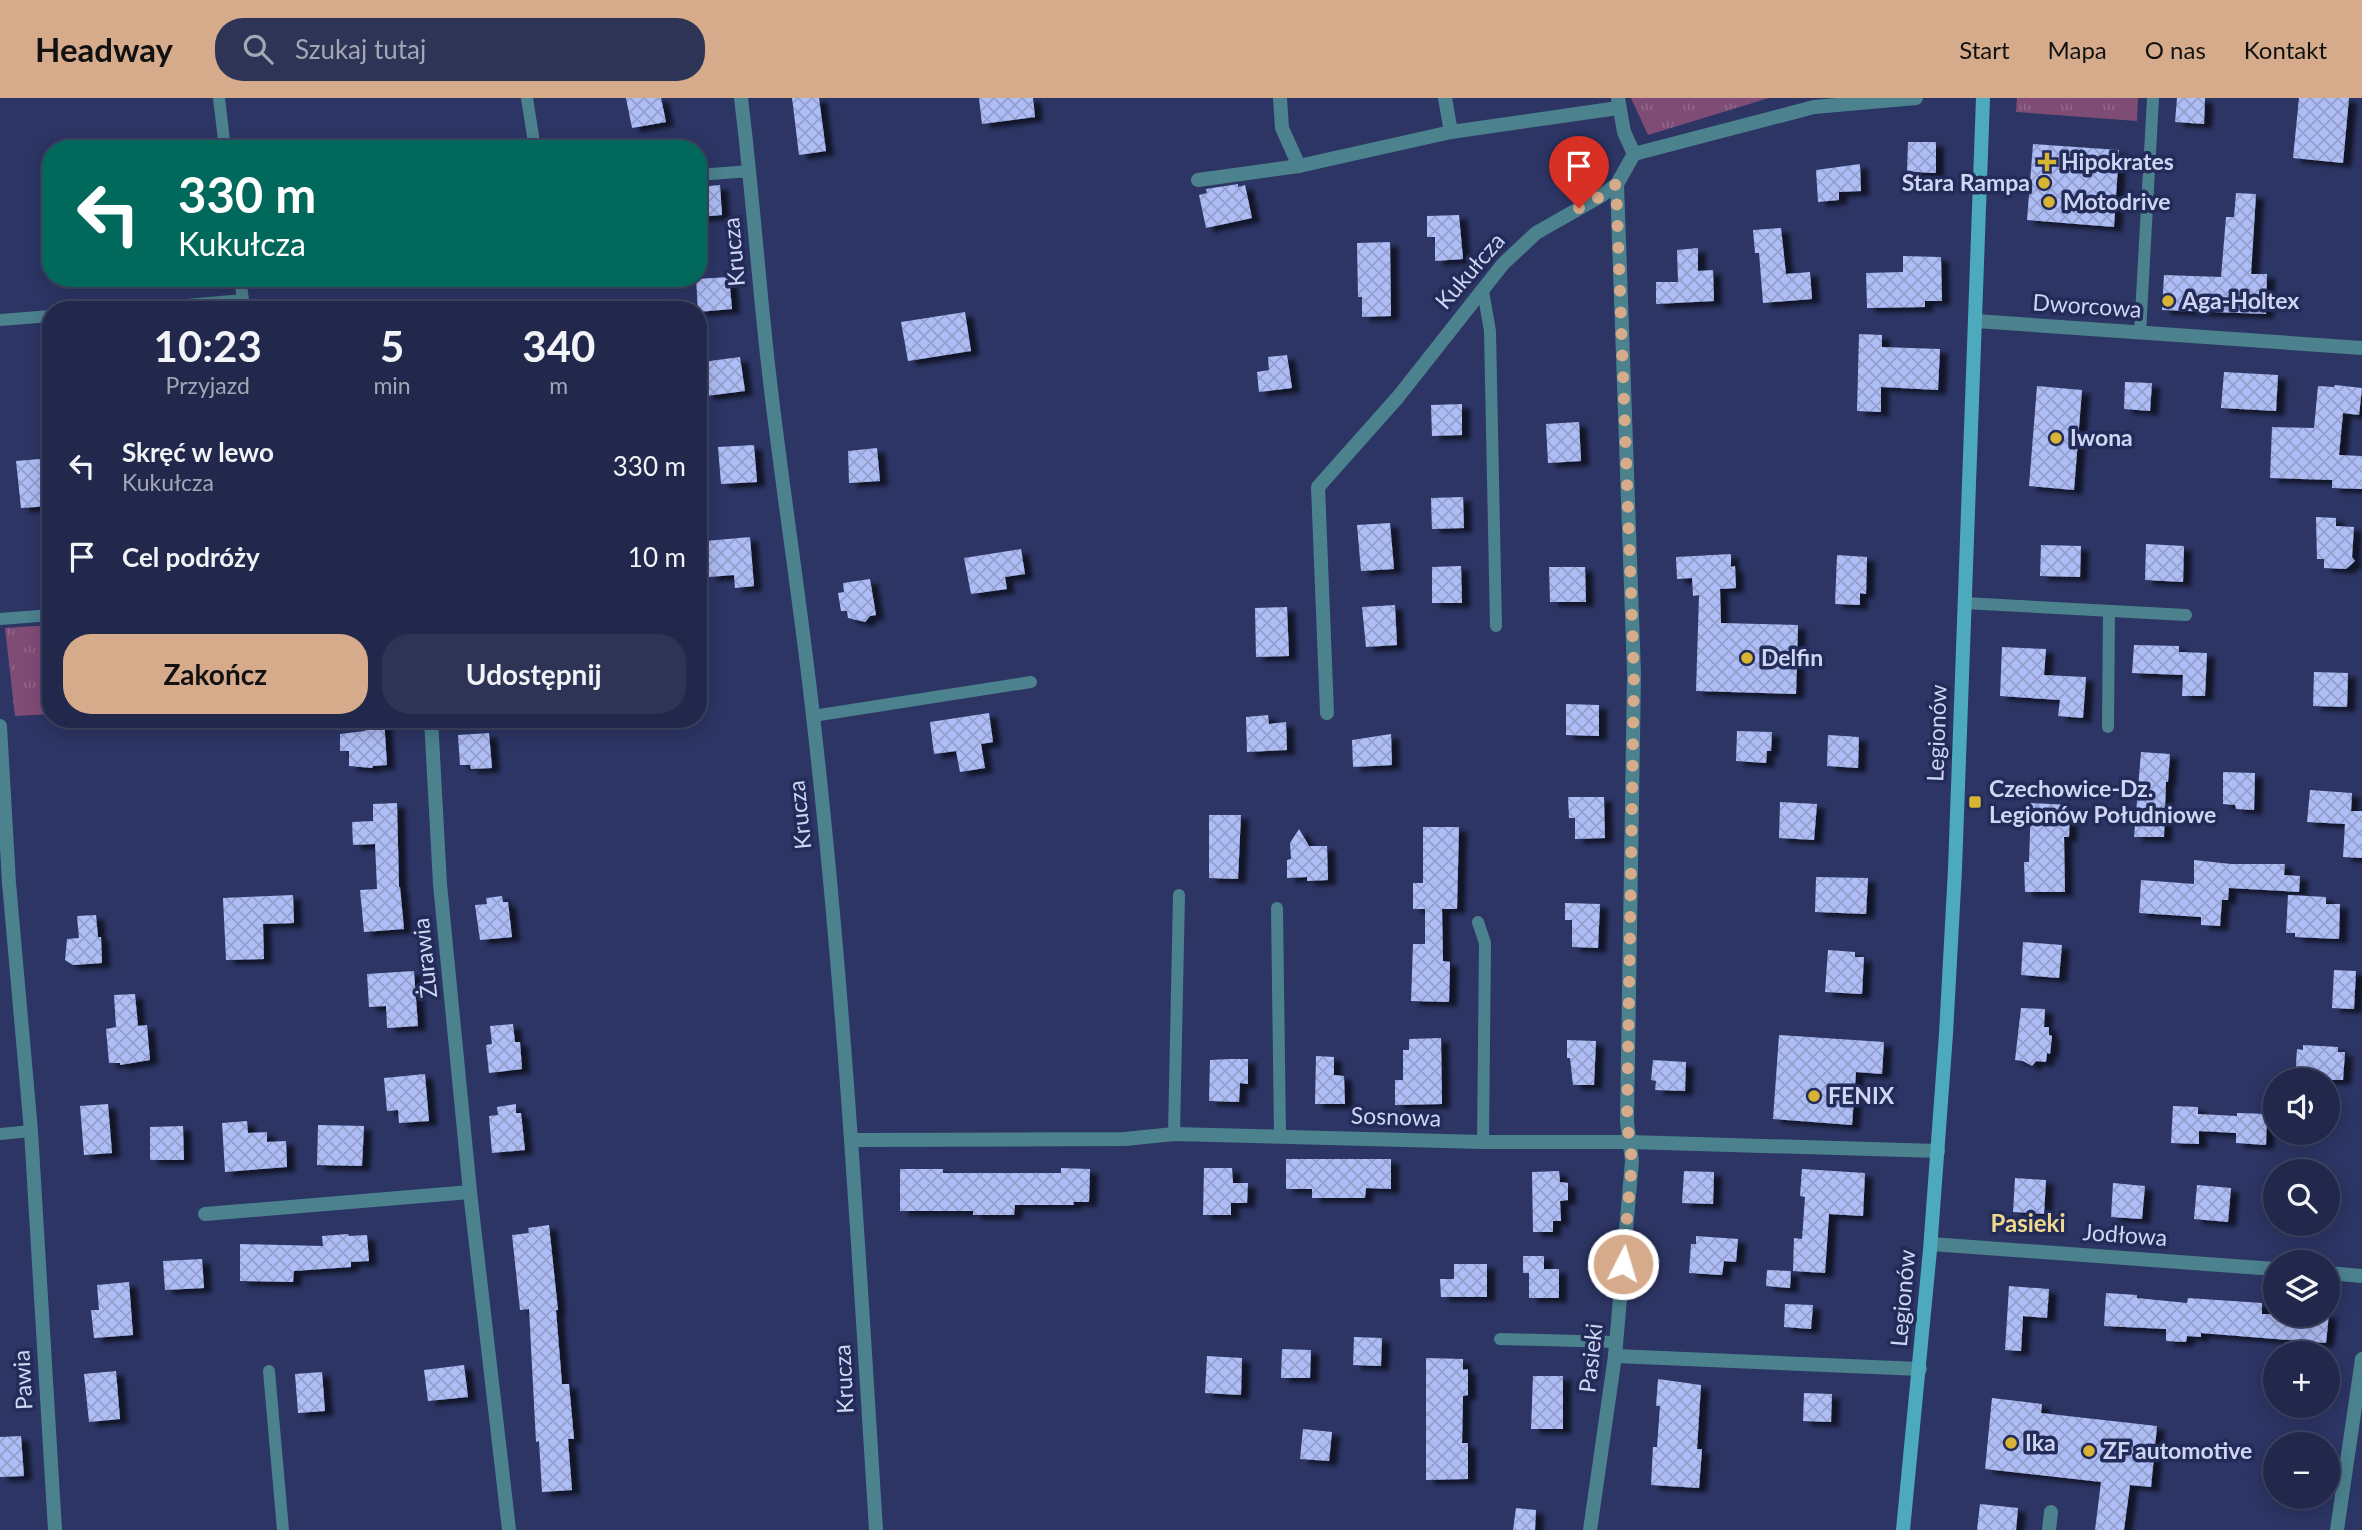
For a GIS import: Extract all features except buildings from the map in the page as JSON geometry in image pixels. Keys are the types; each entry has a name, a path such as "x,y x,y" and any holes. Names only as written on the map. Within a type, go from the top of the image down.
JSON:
{"street":[{"name":"Krucza","path":"741,98 768,363 813,716 852,1140 876,1530"},
{"path":"1280,98 1282,128 1299,166"},
{"path":"1445,98 1451,132"},
{"path":"1198,180 1299,166 1451,132 1618,103 1624,132 1634,154 1814,107 1916,98"},
{"name":"Legionów","path":"1903,1530 1931,1244 1955,869 1983,98"},
{"name":"Kukułcza","path":"1327,713 1318,487 1398,397 1503,264 1536,233 1601,196 1616,184 1634,154"},
{"name":"Pasieki","path":"1590,1530 1616,1349 1632,1161 1627,1122 1634,674 1616,184"},
{"name":"Dworcowa","path":"1976,321 2362,348"},
{"name":"Pawia","path":"0,726 9,884 31,1131 55,1530"},
{"name":"Żurawia","path":"431,728 440,884 470,1192 509,1530"},
{"name":"Sosnowa","path":"852,1140 1125,1139 1174,1134 1483,1142 1630,1142 1938,1151"},
{"path":"205,1214 470,1192"},
{"name":"Jodłowa","path":"1931,1244 2263,1268"},
{"path":"2340,1274 2362,1276"},
{"name":"Legionów","path":"1616,1349 1920,1369"},
{"path":"2337,1530 2362,1359"},
{"path":"2049,1530 2051,1512"}],"lane":[{"path":"219,98 224,140"},
{"path":"527,98 534,140"},
{"path":"2140,333 2153,98"},
{"path":"707,175 750,171"},
{"path":"1483,291 1490,331 1496,626"},
{"path":"0,320 42,317"},
{"path":"1964,603 2186,615"},
{"path":"2108,727 2109,611"},
{"path":"0,619 42,616"},
{"path":"813,716 1031,682"},
{"path":"1174,1134 1179,895"},
{"path":"1277,908 1280,1136"},
{"path":"1478,922 1485,943 1483,1142"},
{"path":"0,1134 31,1131"},
{"path":"1500,1339 1616,1349"},
{"path":"269,1371 283,1530"}],"green space":[{"path":"1631,98 1769,98 1648,135"},
{"path":"2017,98 2138,98 2137,121 2016,112"},
{"path":"42,626 42,714 15,716 5,628"}],"place":[{"name":"Hipokrates","path":"2047,162"},
{"name":"Stara Rampa","path":"2044,183"},
{"name":"Motodrive","path":"2049,202"},
{"name":"Aga-Holtex","path":"2168,301"},
{"name":"Iwona","path":"2056,438"},
{"name":"Delfin","path":"1747,658"},
{"name":"Czechowice-Dz. Legionów Południowe","path":"1975,802"},
{"name":"FENIX","path":"1814,1096"},
{"name":"Ika","path":"2011,1443"},
{"name":"ZF automotive","path":"2089,1451"}],"district":[{"name":"Pasieki","path":"2028,1224"}],"route":[{"path":"1579,208 1616,184 1634,674 1627,1122 1632,1161 1623,1264"}]}
